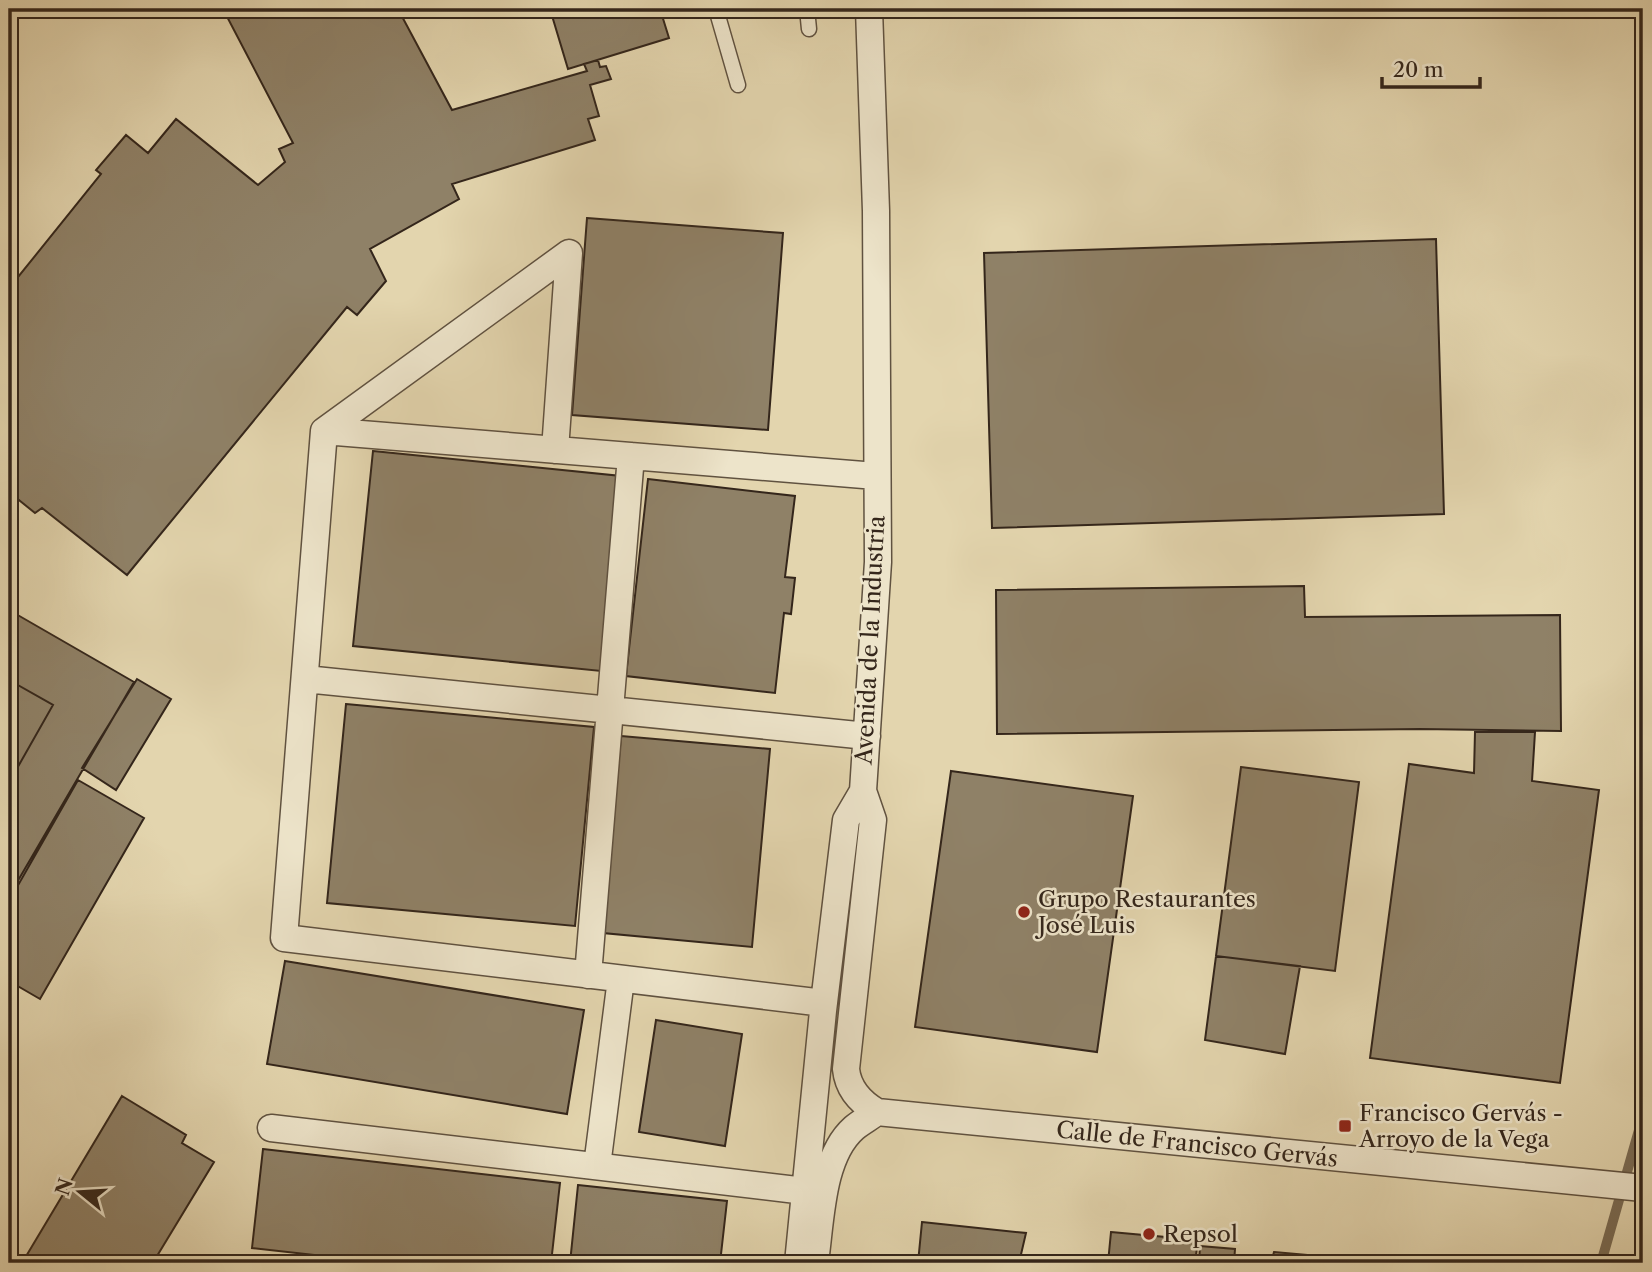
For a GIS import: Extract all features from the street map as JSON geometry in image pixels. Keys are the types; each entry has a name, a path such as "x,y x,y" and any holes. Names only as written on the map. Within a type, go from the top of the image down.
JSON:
{"street":[{"name":"Avenida de la Industria","path":"798,1263 824,1003 846,820 863,790 878,562 876,211 869,9"},
{"path":"555,450 569,253 324,431 284,938 824,1003"},
{"path":"324,431 876,476"},
{"path":"589,975 631,456"},
{"path":"305,679 867,736"},
{"path":"815,1263 829,1170 838,1148 853,1129 877,1112 864,1105 846,1077 873,820 863,790"},
{"path":"597,1167 621,979"},
{"name":"Calle de Francisco Gervás","path":"877,1112 1643,1188"},
{"path":"271,1128 805,1191"}],"lane":[{"path":"716,9 738,86"},
{"path":"807,9 809,29"}],"building":[{"path":"223,9 398,9 452,110 587,71 584,64 598,60 600,67 606,66 611,79 590,85 599,116 588,119 595,140 452,184 459,199 370,249 386,281 357,315 347,307 127,575 42,508 35,513 9,492 9,286 101,174 96,170 126,135 148,153 176,119 258,185 285,162 279,149 293,143"},
{"path":"550,9 660,9 669,38 568,69"},
{"path":"587,218 783,233 768,430 572,415"},
{"path":"1436,239 1444,514 992,528 984,253"},
{"path":"373,451 621,476 601,671 353,646"},
{"path":"648,479 795,496 785,577 795,578 791,614 784,613 775,693 626,676"},
{"path":"1304,586 1305,617 1560,615 1561,731 1420,729 997,734 996,590"},
{"path":"9,610 134,682 9,896 9,778 11,779 53,705 9,680"},
{"path":"137,679 171,699 116,790 82,768"},
{"path":"9,680 53,705 11,779 9,778"},
{"path":"346,704 594,727 575,926 327,903"},
{"path":"1475,732 1535,732 1532,781 1599,790 1560,1083 1370,1058 1409,764 1474,773"},
{"path":"621,736 770,749 752,947 603,933"},
{"path":"1241,767 1359,782 1335,971 1216,956"},
{"name":"Grupo Restaurantes José Luis","path":"951,771 1133,796 1097,1052 915,1027"},
{"path":"78,780 144,818 40,999 9,981 9,901"},
{"path":"1216,956 1300,966 1285,1054 1205,1040"},
{"path":"285,961 584,1010 567,1114 267,1064"},
{"path":"656,1020 742,1034 725,1146 639,1132"},
{"path":"122,1096 186,1135 182,1143 214,1162 154,1261 157,1263 22,1263"},
{"path":"263,1149 560,1183 551,1263 386,1263 252,1248"},
{"path":"578,1185 727,1201 720,1263 570,1263"},
{"path":"922,1222 1026,1233 1019,1263 918,1263"},
{"path":"1111,1232 1198,1240 1195,1263 1108,1263"},
{"path":"1200,1246 1235,1249 1234,1263 1199,1263"},
{"path":"1274,1252 1397,1263 1271,1263"}],"waterway":[{"path":"1601,1263 1643,1116"}],"place":[{"name":"Grupo Restaurantes José Luis","path":"1024,912"},
{"name":"Francisco Gervás - Arroyo de la Vega","path":"1345,1126"},
{"name":"Repsol","path":"1149,1234"}]}
